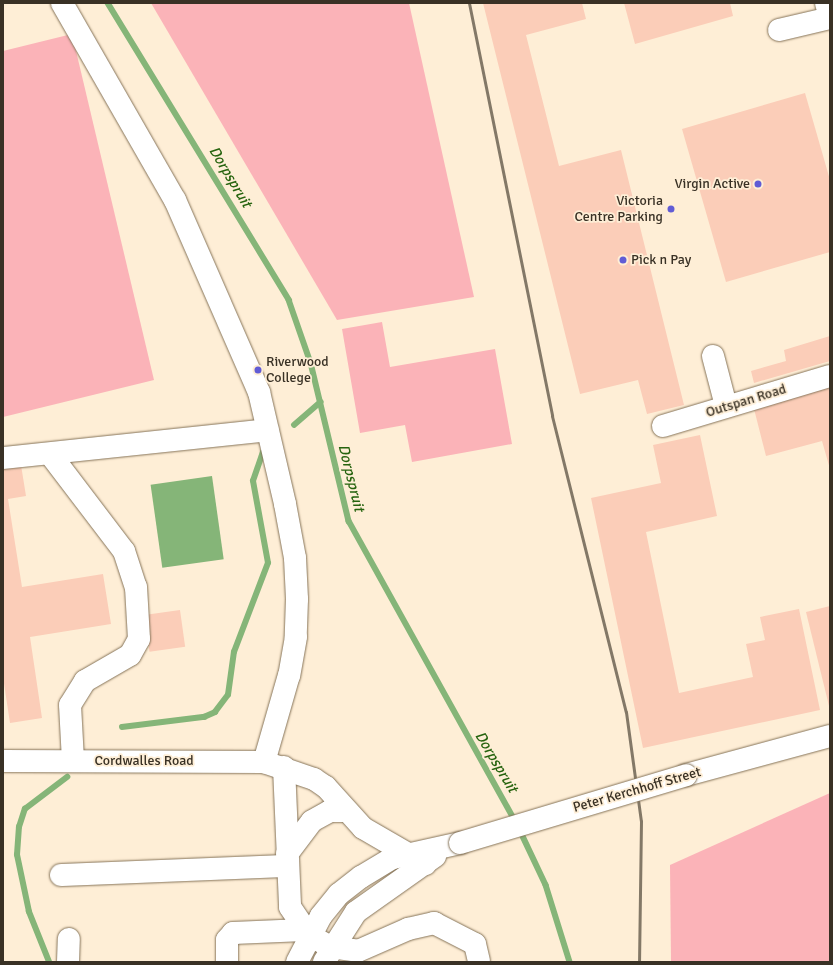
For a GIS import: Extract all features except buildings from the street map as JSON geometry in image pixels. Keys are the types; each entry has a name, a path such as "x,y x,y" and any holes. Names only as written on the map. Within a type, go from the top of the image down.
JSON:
{"street":[{"path":"62,3 175,200 259,392 295,558 297,599 296,637 274,765 287,860 290,907 307,932 328,955 358,951 408,929 434,923 475,944 479,962"},
{"path":"779,30 830,18 826,3"},
{"path":"713,356 726,406"},
{"name":"Outspan Road","path":"663,426 830,376"},
{"path":"3,458 268,430"},
{"path":"50,454 120,545 136,587 139,639 130,655 85,681 70,706 73,761"},
{"name":"Peter Kerchhoff Street","path":"297,962 307,932 339,894 383,863 416,859 453,846 686,775 830,736"},
{"name":"Cordwalles Road","path":"3,761 274,765 326,787 346,812 376,838 416,859"},
{"path":"287,860 312,821 330,811 346,812"},
{"name":"Peter Kerchhoff Street","path":"328,955 356,912 416,859"},
{"path":"61,875 287,860"},
{"path":"227,962 227,940 233,933 307,932"},
{"path":"68,962 69,939"}],"shaded area":[{"path":"151,3 409,3 474,297 337,320"},
{"path":"72,34 154,380 3,417 3,51"},
{"path":"382,322 390,367 495,349 512,444 412,462 405,425 360,433 342,329"},
{"path":"212,476 224,559 162,568 151,485"},
{"path":"830,793 830,962 671,962 670,865"}],"waterway":[{"name":"Dorpspruit","path":"108,3 289,300 311,363 349,521 516,822"},
{"path":"294,425 320,402"},
{"path":"122,727 204,717 215,712 228,695 234,652 268,563 253,481 263,452"},
{"path":"49,962 29,912 17,855 19,827 25,809 67,777"},
{"name":"Dorpspruit","path":"520,830 546,885 570,962"}],"railway":[{"path":"469,3 552,416 626,712 641,821 639,962"}],"place":[{"name":"Virgin Active","path":"758,184"},
{"name":"Victoria Centre Parking","path":"671,209"},
{"name":"Pick n Pay","path":"623,260"},
{"name":"Riverwood College","path":"258,370"}]}
